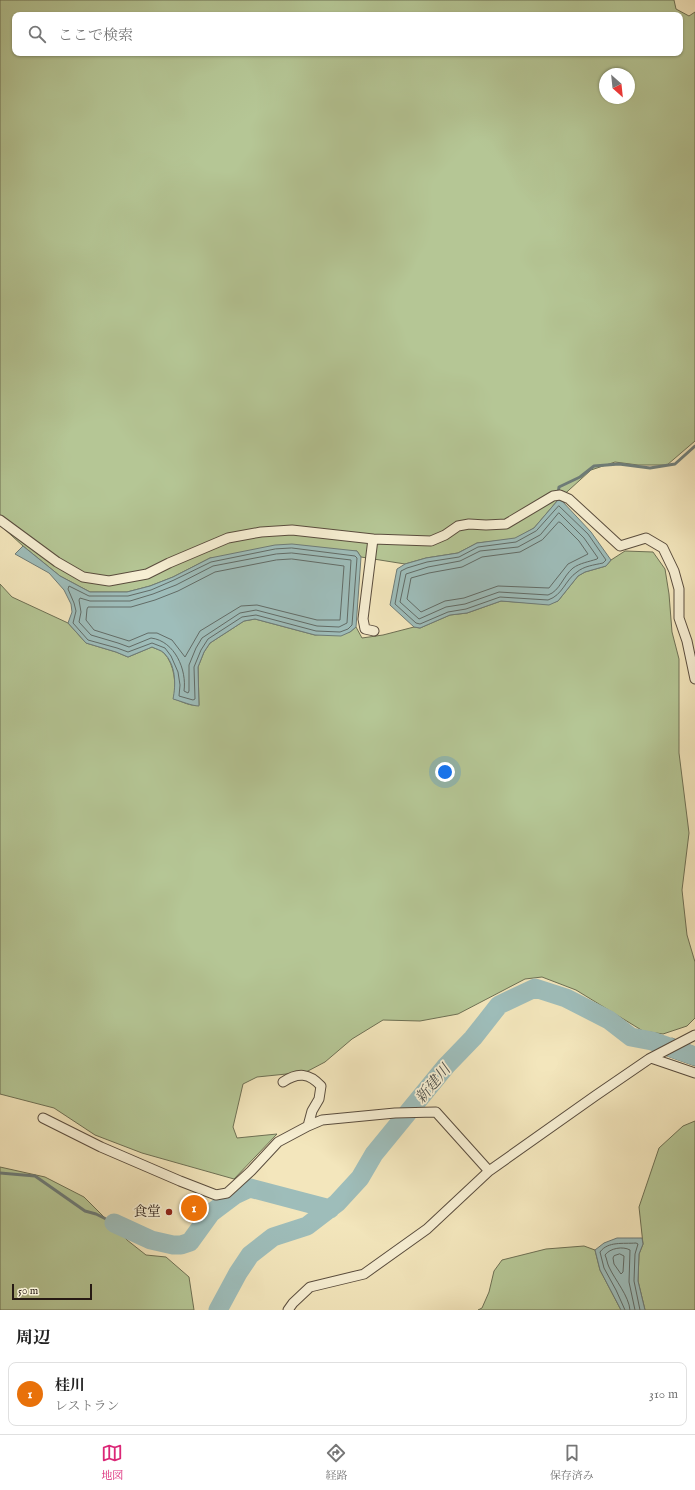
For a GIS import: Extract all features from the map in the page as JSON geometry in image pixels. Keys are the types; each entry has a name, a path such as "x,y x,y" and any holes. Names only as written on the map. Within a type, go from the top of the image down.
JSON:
{"street":[{"path":"0,520 57,562 83,577 109,581 147,574 228,538 261,532 292,530 373,540 431,541 445,535 458,526 469,524 506,524 553,496 560,495 569,499 620,546 646,538 662,548 674,571 679,589 679,618 695,678"},
{"path":"373,540 364,619 365,629 374,631"},
{"path":"288,1310 293,1303 310,1287 364,1274 427,1228 489,1171 654,1056 694,1036"},
{"path":"654,1056 695,1073"},
{"path":"283,1082 289,1078 303,1075 313,1078 320,1086 319,1098 312,1111 308,1126"},
{"path":"43,1118 101,1147 186,1184 216,1195 227,1193 251,1171 278,1142 308,1126 322,1120 395,1113 436,1112 489,1171"}],"green space":[{"path":"0,0 674,0 676,9 682,12 12,12 12,56 683,56 683,13 689,16 695,12 695,441 667,465 638,465 615,462 591,470 558,500 534,528 515,539 477,543 458,553 426,558 405,564 361,557 357,551 210,558 173,577 150,586 127,592 90,592 60,576 0,525"},
{"path":"625,551 653,552 665,569 669,594 672,632 679,659 679,753 689,833 682,890 687,935 695,962 695,1018 687,1026 663,1034 643,1031 576,990 542,977 525,979 458,1014 420,1021 383,1020 352,1039 325,1062 306,1072 257,1077 243,1084 233,1127 237,1138 277,1134 234,1179 142,1153 95,1135 54,1108 0,1094 0,584 12,597 68,623 86,643 128,657 152,647 161,651 168,658 173,669 175,681 174,699 189,705 199,705 198,667 204,652 210,643 244,621 255,619 315,635 350,632 356,627 362,638 383,635 414,627 420,628 450,615 467,613 501,601 549,604 558,601 578,576 585,572 606,566 611,560"},
{"path":"695,1121 695,1310 645,1310 638,1281 639,1254 643,1244 639,1207 659,1148 683,1126"},
{"path":"0,1167 45,1177 84,1197 127,1240 146,1255 166,1257 189,1277 194,1310 0,1310"},
{"path":"584,1246 595,1250 600,1270 621,1310 478,1310 482,1308 489,1292 494,1271 502,1260 546,1249"}],"water":[{"path":"558,500 562,501 591,532 611,560 606,566 585,572 578,576 558,601 549,605 501,601 467,613 450,615 420,628 414,627 390,605 397,569 405,564 426,558 458,553 477,543 515,538 534,528"},
{"path":"292,544 357,551 361,557 356,627 350,632 341,636 315,635 255,619 244,621 210,643 204,652 198,667 199,706 173,699 175,681 173,669 168,658 161,651 152,647 128,657 86,643 68,623 72,612 71,604 64,590 49,573 15,554 23,546 60,576 90,592 127,592 150,586 173,577 210,558 275,545"},
{"path":"672,1038 695,1047 695,1066 667,1056 652,1047"},
{"path":"617,1238 642,1238 643,1244 639,1254 638,1281 645,1310 621,1310 600,1270 595,1250 604,1243"}],"waterway":[{"path":"558,494 559,487 580,477 594,466 619,464 650,468 675,464 695,446"},
{"name":"新建川","path":"218,1310 238,1273 250,1255 273,1237 307,1226 337,1203 360,1178 374,1154 446,1066 473,1038 499,1005 535,988 566,998 609,1020 631,1037 652,1041 695,1056"},
{"path":"0,1173 35,1176 85,1211 96,1214 114,1223"},
{"path":"114,1223 151,1240 173,1245 181,1245 190,1242 211,1213 235,1195 250,1188 330,1209"}],"place":[{"name":"桂川","path":"194,1208"},
{"name":"食堂","path":"169,1212"}]}
